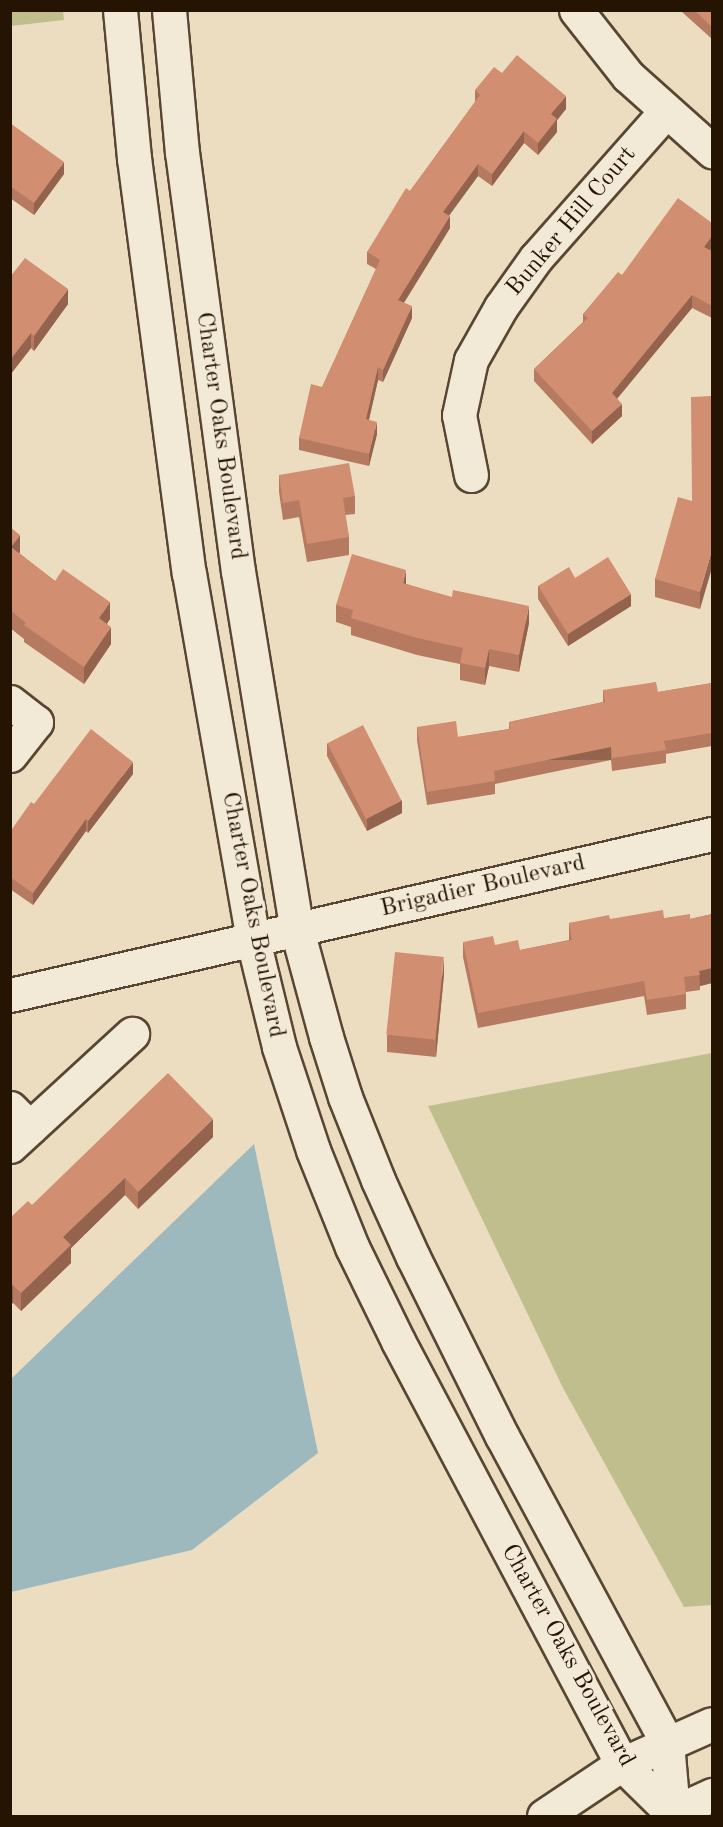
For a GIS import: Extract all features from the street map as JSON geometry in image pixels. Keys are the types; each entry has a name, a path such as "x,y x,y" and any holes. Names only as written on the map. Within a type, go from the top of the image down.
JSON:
{"street":[{"name":"Charter Oaks Boulevard","path":"120,10 134,158 189,573 253,940 279,1047 313,1150 352,1247 398,1341 622,1764 671,1815"},
{"name":"Charter Oaks Boulevard","path":"169,10 182,152 237,559 297,930 345,1097 408,1248 502,1436 667,1743 671,1815"},
{"path":"576,10 628,76 665,112 712,151"},
{"name":"Bunker Hill Court","path":"471,475 459,414 471,360 501,307 536,258 665,112"},
{"path":"10,702 36,722 10,755"},
{"name":"Brigadier Boulevard","path":"10,995 712,834"},
{"path":"17,1127 132,1034"},
{"path":"544,1816 622,1764 712,1724"},
{"path":"671,1815 712,1795"}],"shaded area":[{"path":"10,11 63,11 64,20 11,26"},
{"path":"712,1053 712,1605 684,1607 563,1388 428,1106"}],"water":[{"path":"254,1144 318,1453 192,1550 11,1592 11,1379"}],"building":[{"path":"694,10 712,10 712,27"},
{"path":"517,55 566,96 551,114 557,119 538,143 524,131 492,174 478,164 443,212 450,216 398,300 412,306 383,370 378,367 366,419 377,422 369,454 299,438 311,384 322,387 380,260 367,252 406,188 410,191 480,95 475,90 494,67 502,73"},
{"path":"10,123 64,162 34,203 10,186"},
{"path":"678,198 712,223 712,236 704,247 712,251 712,306 692,295 612,393 622,404 592,431 534,369 588,318 583,314 618,272 622,275"},
{"path":"25,258 68,289 34,336 31,333 10,360 10,277"},
{"path":"712,396 712,550 700,592 655,579 678,497 692,501 691,397"},
{"path":"349,463 355,496 343,498 349,537 307,544 299,500 283,503 279,475"},
{"path":"10,527 20,535 11,547 55,581 63,569 110,602 99,618 111,627 84,667 24,625 26,623 10,610"},
{"path":"352,554 406,570 403,583 452,597 453,590 529,606 519,655 489,649 485,668 460,663 463,648 417,638 351,618 353,610 336,605"},
{"path":"608,557 631,594 568,634 538,586 569,567 575,578"},
{"path":"656,682 658,692 712,683 712,733 664,741 666,750 612,758 611,747 494,771 495,781 427,792 417,727 456,721 458,737 510,729 509,722 605,702 603,690"},
{"path":"363,725 402,801 366,819 327,743"},
{"path":"91,729 133,762 88,821 86,819 33,893 10,877 10,832 31,802 34,804"},
{"path":"663,910 664,918 690,914 690,919 712,914 712,968 699,971 700,975 684,977 686,994 647,1000 644,981 478,1013 463,942 493,936 495,945 518,940 520,950 572,940 569,923 609,915 610,919"},
{"path":"395,952 444,957 435,1040 386,1035"},
{"path":"168,1073 213,1119 138,1192 125,1178 63,1237 71,1245 21,1293 13,1285 10,1287 10,1218 28,1201 32,1205"}]}
